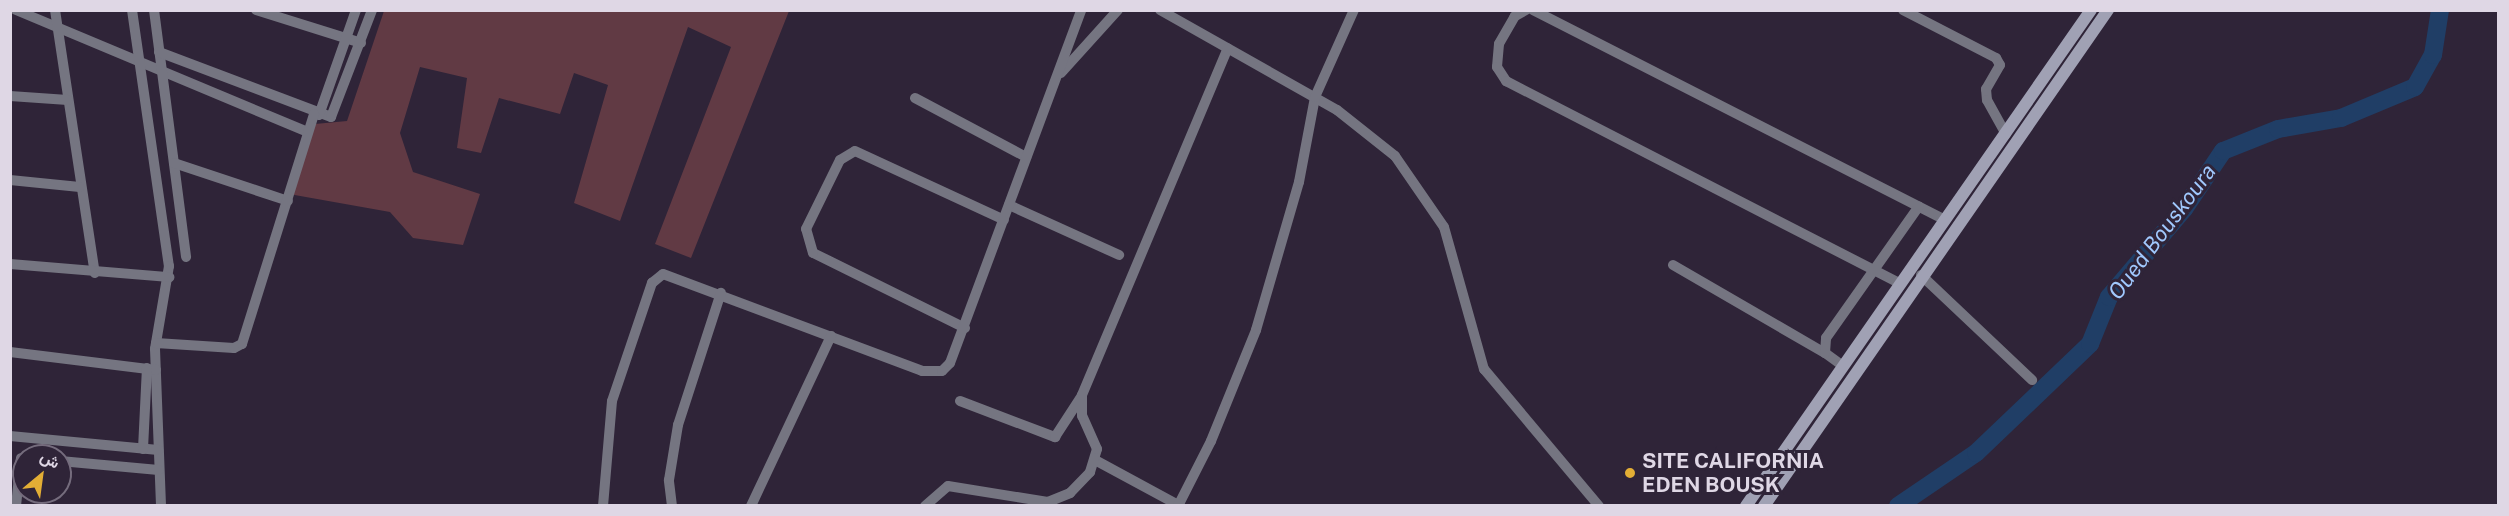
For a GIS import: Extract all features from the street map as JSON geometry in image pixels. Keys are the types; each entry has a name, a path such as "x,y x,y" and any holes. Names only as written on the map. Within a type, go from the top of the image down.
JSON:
{"main road":[{"path":"1746,506 2091,10"},
{"path":"1764,506 2104,12"}],"street":[{"path":"16,10 308,132"},
{"path":"132,10 169,277 152,369 143,449"},
{"path":"154,10 186,258"},
{"path":"256,10 273,13 346,40 361,43"},
{"path":"156,343 242,344 308,132 356,10"},
{"path":"159,52 316,115 335,114 372,10"},
{"path":"603,506 612,401 652,284 663,274 673,275 932,372 950,363 965,328 1081,10"},
{"path":"1056,77 1118,10"},
{"path":"1160,10 1315,97 1380,142 1418,186 1444,228 1484,369 1599,506"},
{"path":"1095,460 1179,505 1212,441 1256,330 1299,182 1315,97 1354,10"},
{"path":"1526,10 1515,15 1499,44 1497,66 1506,81 1899,283"},
{"path":"1533,10 1944,219"},
{"path":"1903,10 1996,58 2000,65 1986,89 1987,100 2006,134"},
{"path":"56,11 80,187 95,273"},
{"path":"960,401 1055,437 1082,394 1228,48"},
{"path":"10,96 68,100"},
{"path":"915,98 1026,157"},
{"path":"965,328 813,253 806,229 840,160 855,151 1004,220"},
{"path":"174,163 288,201"},
{"path":"10,180 80,187"},
{"path":"1010,205 1119,255"},
{"path":"1825,352 1826,338 1919,206"},
{"path":"10,264 95,273 169,277"},
{"path":"1673,265 1825,352 1843,366"},
{"path":"1921,275 2032,380"},
{"path":"672,506 669,480 678,425 722,293"},
{"path":"752,506 831,336"},
{"path":"10,352 152,369"},
{"path":"152,369 160,506"},
{"path":"925,506 948,486 1034,501 1060,499 1079,485 1095,460 1097,449 1082,416 1082,394"},
{"path":"10,436 158,450"},
{"path":"72,463 159,470"}],"shaded area":[{"path":"384,11 789,11 691,258 655,244 731,47 688,27 620,221 574,203 608,85 574,73 560,114 499,98 481,153 457,148 467,78 420,67 400,133 413,172 480,194 463,245 413,238 390,212 289,194 315,124 347,121"}],"waterway":[{"name":"Oued Bouskoura","path":"1898,506 1976,453 2090,344 2109,297 2184,209 2223,151 2278,129 2341,118 2415,87 2433,55 2440,10"}],"place":[{"name":"SITE CALIFORNIA EDEN BOUSK","path":"1630,473"}]}
